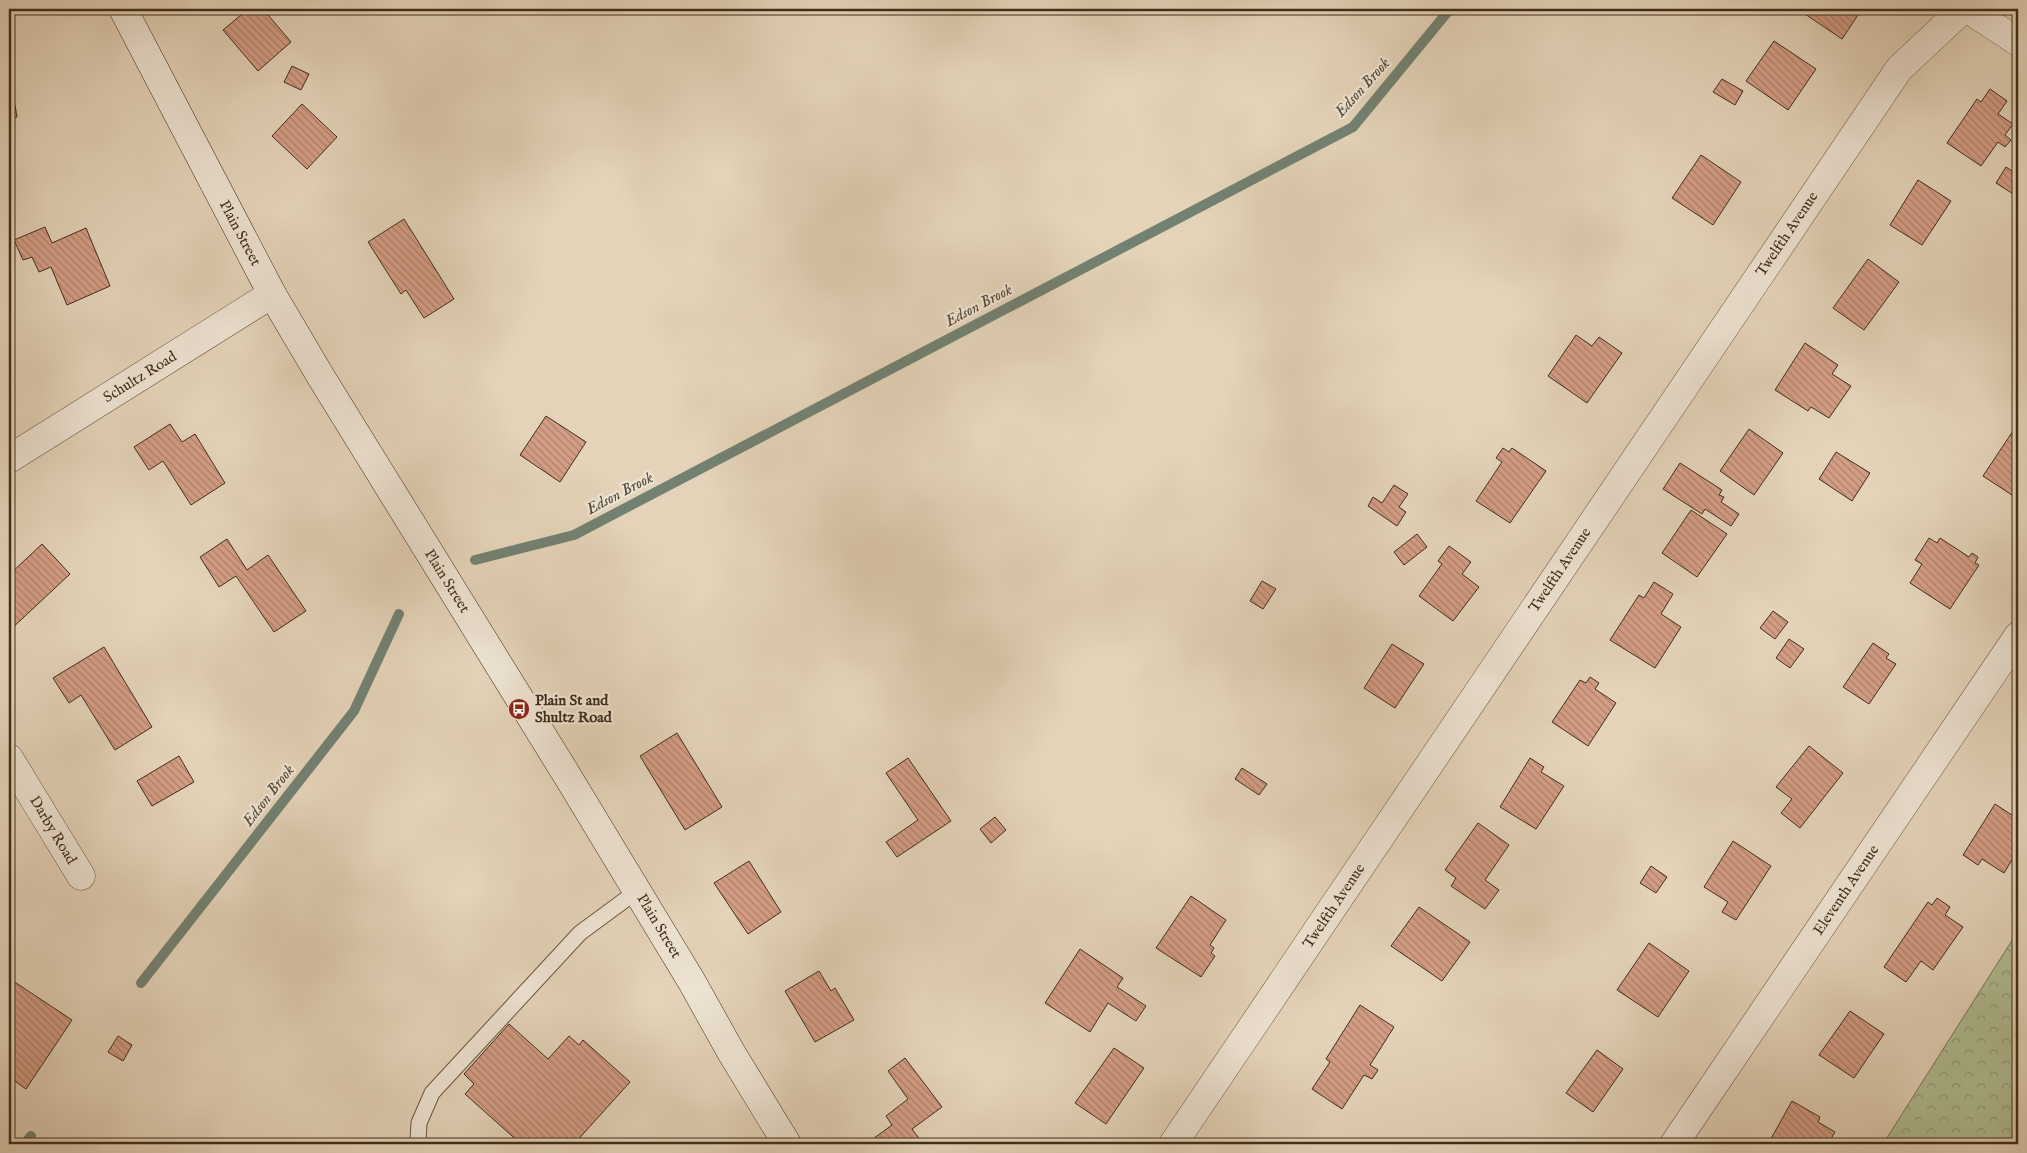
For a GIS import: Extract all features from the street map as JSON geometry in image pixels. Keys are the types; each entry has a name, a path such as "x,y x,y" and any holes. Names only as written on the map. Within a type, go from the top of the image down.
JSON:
{"street":[{"name":"Plain Street","path":"123,9 272,294 321,377 638,891 731,1052 787,1144"},
{"name":"Twelfth Avenue","path":"1173,1144 1898,69 1963,9"},
{"path":"1968,9 2018,42"},
{"name":"Schultz Road","path":"9,459 272,294"},
{"name":"Eleventh Avenue","path":"1674,1144 2018,636"},
{"name":"Darby Road","path":"9,758 81,876"}],"lane":[{"path":"418,1143 419,1123 432,1093 580,933 638,891"}],"green space":[{"path":"2018,931 2018,1144 1883,1144"}],"building":[{"path":"248,9 263,9 291,42 258,71 223,30"},
{"path":"1804,9 1862,9 1842,39 1802,12"},
{"path":"1774,41 1816,69 1788,110 1746,81"},
{"path":"292,66 309,74 301,90 284,82"},
{"path":"1722,79 1743,91 1735,105 1713,92"},
{"path":"1990,89 2007,101 1998,114 2013,124 2005,135 2011,140 2005,147 1998,142 1981,166 1947,143 1977,99 1981,102"},
{"path":"302,104 337,137 307,169 272,136"},
{"path":"15,105 17,117 9,119 9,106"},
{"path":"1701,155 1741,182 1713,225 1672,198"},
{"path":"2006,167 2018,175 2018,197 1996,183"},
{"path":"1918,180 1951,201 1922,245 1890,225"},
{"path":"404,219 454,299 424,318 406,290 401,294 368,242"},
{"path":"45,227 52,243 86,228 110,286 67,305 51,267 39,272 32,257 23,260 14,240"},
{"path":"1868,259 1899,282 1864,330 1833,308"},
{"path":"1576,335 1592,346 1599,337 1622,353 1587,403 1548,376"},
{"path":"1805,343 1838,365 1832,374 1851,386 1829,418 1811,407 1808,411 1775,390"},
{"path":"2018,366 2018,378 2013,374"},
{"path":"546,416 586,442 560,482 520,455"},
{"path":"170,424 182,442 195,434 225,483 191,505 163,461 149,470 134,447"},
{"path":"2015,428 2018,430 2018,499 1983,476"},
{"path":"1749,429 1783,453 1754,495 1720,471"},
{"path":"1503,448 1509,452 1512,448 1546,471 1510,523 1476,501 1502,462 1496,458"},
{"path":"1836,452 1870,473 1852,501 1819,479"},
{"path":"1680,463 1722,490 1719,495 1724,497 1721,502 1739,514 1731,526 1705,509 1702,514 1663,489"},
{"path":"1394,485 1408,494 1399,507 1406,512 1397,526 1368,506 1373,497 1382,503"},
{"path":"1691,510 1727,534 1697,577 1662,553"},
{"path":"1417,534 1427,547 1404,565 1394,552"},
{"path":"1929,538 1937,543 1940,538 1969,557 1972,553 1978,557 1975,563 1979,565 1950,609 1910,583 1922,564 1915,560"},
{"path":"227,539 247,570 268,555 306,611 274,632 236,576 219,587 200,557"},
{"path":"42,544 70,574 9,631 9,575"},
{"path":"1449,546 1471,562 1462,574 1479,587 1453,621 1419,596 1442,564 1438,561"},
{"path":"1262,581 1276,589 1263,609 1250,601"},
{"path":"1654,582 1673,594 1661,614 1681,627 1655,668 1610,640 1639,595 1644,598"},
{"path":"1773,611 1788,622 1775,639 1760,628"},
{"path":"1789,639 1804,649 1790,668 1776,658"},
{"path":"1873,643 1889,654 1886,658 1896,664 1869,704 1843,687"},
{"path":"1392,644 1424,664 1395,708 1364,688"},
{"path":"104,647 152,727 115,750 81,695 69,703 53,678"},
{"path":"1590,677 1599,683 1595,689 1616,703 1588,746 1552,722 1580,680 1586,683"},
{"path":"677,733 722,807 685,830 640,756"},
{"path":"1809,746 1843,773 1800,828 1781,813 1792,799 1776,787"},
{"path":"179,756 194,782 152,806 137,781"},
{"path":"908,758 951,821 897,857 886,842 918,820 886,773"},
{"path":"1530,758 1544,767 1541,772 1564,786 1536,829 1500,807"},
{"path":"1242,768 1267,784 1259,795 1235,779"},
{"path":"1995,804 2018,819 2018,850 2004,873 1982,859 1978,865 1963,855"},
{"path":"995,817 1006,830 991,843 980,829"},
{"path":"1478,823 1509,845 1485,880 1499,890 1485,909 1451,886 1456,878 1445,870"},
{"path":"1733,841 1771,866 1736,920 1722,912 1728,902 1704,887"},
{"path":"749,861 781,912 748,934 714,883"},
{"path":"1651,866 1667,877 1656,893 1640,883"},
{"path":"1191,896 1226,920 1210,945 1214,948 1211,953 1215,956 1201,977 1156,948"},
{"path":"1937,898 1950,907 1945,915 1963,927 1933,970 1921,961 1906,982 1884,967 1928,902 1932,905"},
{"path":"1419,907 1470,942 1442,981 1391,946"},
{"path":"1649,943 1689,971 1658,1017 1617,990"},
{"path":"1080,949 1123,978 1117,987 1146,1006 1136,1021 1108,1003 1090,1032 1045,1003"},
{"path":"819,971 831,991 835,988 854,1020 815,1042 785,991"},
{"path":"10,979 72,1020 26,1089 9,1077"},
{"path":"1360,1005 1394,1027 1370,1065 1378,1070 1372,1079 1364,1075 1342,1109 1312,1089 1330,1062 1326,1059"},
{"path":"1850,1011 1884,1034 1854,1078 1819,1055"},
{"path":"509,1024 548,1059 569,1036 579,1045 583,1040 630,1082 574,1144 521,1144 465,1094 474,1084 464,1074"},
{"path":"118,1036 132,1045 123,1061 108,1052"},
{"path":"1114,1048 1144,1068 1106,1124 1075,1103"},
{"path":"1597,1050 1623,1069 1593,1112 1566,1093"},
{"path":"905,1058 942,1107 912,1129 923,1144 866,1144 892,1125 886,1116 908,1099 888,1071"},
{"path":"1792,1101 1820,1117 1818,1122 1835,1132 1828,1144 1820,1144 1815,1141 1813,1144 1768,1144"}],"waterway":[{"name":"Edson Brook","path":"475,560 574,535 1353,127 1450,9"},
{"name":"Edson Brook","path":"141,983 354,711 399,614"},
{"name":"Edson Brook","path":"25,1144 31,1136"}],"place":[{"name":"Plain St and Shultz Road","path":"519,709"}]}
